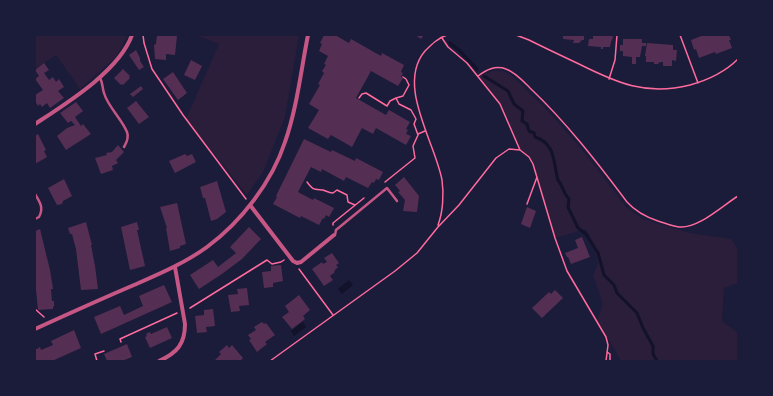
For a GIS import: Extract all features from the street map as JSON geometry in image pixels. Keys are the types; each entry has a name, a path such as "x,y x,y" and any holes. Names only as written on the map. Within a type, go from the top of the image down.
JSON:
{"street":[{"path":"35,124 63,105 115,63 122,55 132,35"},
{"path":"35,329 175,267 207,247 250,205 265,184 285,142 292,118 308,35"},
{"path":"250,205 293,262 301,262 334,235"},
{"path":"159,361 173,353 180,346 183,340 185,324 175,267"}],"lane":[{"path":"99,77 103,82 104,92 108,103 127,132 128,141 124,147"},
{"path":"334,235 336,230 387,188 397,201"},
{"path":"35,194 41,205 42,211 39,217 35,219"}],"path":[{"path":"143,35 152,69 188,122 250,205"},
{"path":"438,227 443,198 442,181 438,164 415,99 414,85 416,68 422,55 432,44 446,35"},
{"path":"516,35 609,79 628,85 651,89 675,89 698,83 716,76 738,59"},
{"path":"609,79 615,60 616,35"},
{"path":"680,35 698,83"},
{"path":"442,37 448,47 478,76 500,104 520,150 529,157 537,177 555,238 567,271 606,337 608,345 606,361"},
{"path":"478,76 487,69 497,68 506,69 516,75 572,132 632,207 645,216 680,227 691,226 708,217 738,196"},
{"path":"403,77 409,85"},
{"path":"409,85 414,85"},
{"path":"359,98 362,94 366,93 387,106 390,101 403,96 409,85"},
{"path":"385,182 415,158 413,146 418,134 414,124 416,118 411,110 399,104 396,98"},
{"path":"418,134 426,131"},
{"path":"270,361 333,315 396,272 428,241 496,158 509,149 520,150"},
{"path":"527,204 537,177"},
{"path":"307,182 315,191 324,190 333,192 337,190 347,195 348,202 355,205"},
{"path":"336,230 333,223 367,196"},
{"path":"121,342 120,339 200,303 266,260 272,264 281,262 289,257"},
{"path":"298,263 299,270 333,315"},
{"path":"35,310 51,322"},
{"path":"97,361 95,354 104,351"},
{"path":"607,351 610,354 610,361"}],"shaded area":[{"path":"35,35 128,35 116,57 80,89 56,55 35,69"},
{"path":"195,35 299,35 285,117 263,172 247,195 186,119 219,44"},
{"path":"494,71 503,71 512,76 547,110 584,152 627,208 643,219 690,233 731,239 738,249 738,283 724,288 722,321 738,333 738,361 621,361 597,320 603,304 593,275 598,264 595,249 586,229 555,238 533,164 529,157 520,150 500,104 478,76"},
{"path":"349,280 353,285 342,294 338,289"},
{"path":"303,322 306,327 294,336 291,331"}],"building":[{"path":"157,35 177,36 175,55 166,54 166,60 155,59 154,45 156,44"},
{"path":"324,35 335,35 349,43 351,39 381,56 382,53 404,65 401,72 403,73 401,77 403,78 398,86 371,71 356,98 386,115 389,110 410,122 406,129 408,130 406,134 411,136 406,145 376,128 373,134 362,128 352,147 331,135 328,139 308,128 319,110 309,104 320,85 318,84 324,73 322,71 326,65 324,64 328,56 319,51 322,44 320,43"},
{"path":"415,35 424,35 421,39"},
{"path":"563,35 584,35 584,40 579,43 573,43 574,40 563,39"},
{"path":"593,35 611,35 613,37 610,47 603,47 603,49 601,49 601,47 588,46 589,39 593,39"},
{"path":"704,35 729,35 732,48 699,58 696,49 694,50 691,40"},
{"path":"623,39 642,39 642,43 646,43 646,46 642,46 640,57 636,57 636,64 632,64 632,57 623,56 623,51 620,51 620,45 623,45"},
{"path":"647,43 673,45 673,50 677,50 676,61 672,60 672,66 663,66 663,62 654,64 654,62 646,62 645,56"},
{"path":"136,50 144,67 139,70 129,55"},
{"path":"191,60 202,66 195,80 184,75"},
{"path":"44,63 49,70 44,73 49,80 53,77 56,82 59,79 64,87 58,91 64,98 50,108 47,103 42,107 40,104 38,106 35,101 35,95 43,90 35,79 39,76 35,70"},
{"path":"123,69 130,76 130,78 123,85 121,85 114,78"},
{"path":"173,72 187,93 178,100 163,79"},
{"path":"141,86 143,89 133,97 130,94"},
{"path":"136,101 149,117 139,124 127,108"},
{"path":"76,102 83,111 75,117 81,126 83,124 91,134 66,150 57,136 67,128 75,125 71,121 68,123 60,113"},
{"path":"38,134 46,150 44,151 47,157 35,164 35,136"},
{"path":"304,139 331,152 332,150 355,161 356,158 383,172 379,180 376,179 368,188 346,177 344,181 322,169 321,172 311,167 298,192 313,200 314,198 334,208 329,217 326,215 319,225 301,216 300,218 273,204"},
{"path":"118,145 124,152 116,160 118,163 112,166 113,170 101,174 95,158 107,155 106,153 112,152"},
{"path":"185,154 187,156 192,154 196,162 175,173 169,161"},
{"path":"404,177 419,196 417,212 403,211 405,200 398,192 400,191 395,185"},
{"path":"64,179 72,196 63,201 62,204 57,205 48,188"},
{"path":"217,181 226,212 217,219 211,221 205,198 203,198 200,187"},
{"path":"177,203 186,244 180,246 180,248 170,251 167,228 160,207"},
{"path":"527,207 536,211 530,228 521,224"},
{"path":"86,222 92,245 98,289 81,290 76,249 72,234 70,234 68,228"},
{"path":"137,222 139,230 137,230 145,266 130,270 121,227"},
{"path":"249,227 261,239 242,259 199,289 190,275 213,260 218,267 236,253 230,247"},
{"path":"40,229 50,270 53,289 51,289 52,301 54,301 53,309 38,310 35,279 35,231"},
{"path":"582,237 590,257 571,264 565,253 578,248 575,240"},
{"path":"332,253 339,263 336,265 338,267 334,271 335,272 330,276 333,280 324,286 312,269 322,262 323,264 327,262 324,258"},
{"path":"281,265 283,281 273,283 273,287 264,288 262,272 271,271 271,266"},
{"path":"164,285 172,302 101,334 94,317 120,306 124,315 143,306 139,296"},
{"path":"247,288 249,305 239,306 240,311 231,312 228,295 238,294 237,289"},
{"path":"555,290 563,298 542,318 532,308 549,292 551,294"},
{"path":"299,295 310,310 303,316 305,319 292,329 282,317 289,312 285,306"},
{"path":"213,309 215,326 206,327 207,332 197,333 195,316 204,315 204,310"},
{"path":"262,322 264,324 266,323 275,335 265,342 267,344 257,352 249,340 251,339 248,335 256,330 254,327"},
{"path":"167,327 172,338 150,348 145,337 147,336 146,334 150,332 151,334"},
{"path":"74,330 81,348 52,361 35,361 35,350 40,347 41,350 53,345 51,341"},
{"path":"127,344 132,357 122,361 107,361 104,354"},
{"path":"227,345 229,348 232,345 243,358 240,361 214,361 221,354 219,352"}],"waterway":[{"path":"450,43 477,69"},
{"path":"484,76 508,91 514,104 523,111 522,121 527,124 529,131 534,133 535,137 547,144 554,160 558,180 569,199 568,207 578,228 586,234 598,253 604,275 614,285 617,293 637,313 653,346 653,354 657,361"}]}
